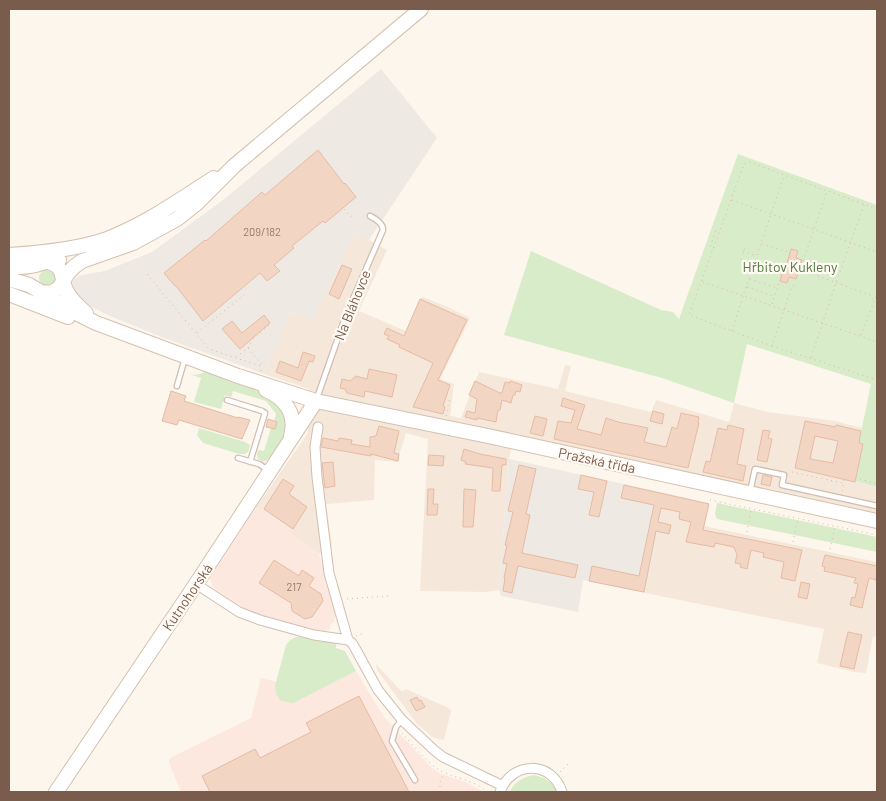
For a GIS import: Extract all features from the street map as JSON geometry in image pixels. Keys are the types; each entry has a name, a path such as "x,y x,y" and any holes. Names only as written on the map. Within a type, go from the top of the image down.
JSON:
{"main road":[{"path":"9,279 46,293 55,291 75,266 82,261 133,243 176,219 196,204 234,166 421,9"},
{"path":"9,255 88,245 107,239 133,228 156,215 234,166"},
{"path":"9,266 25,268 60,260 88,245"},
{"path":"44,264 57,266 60,269 62,281 67,292 77,306 110,328"},
{"path":"44,264 32,275 34,285 74,312 96,323 238,376 276,395 291,414 292,434 288,443"},
{"path":"9,294 77,320 110,328"},
{"name":"Pražská třída","path":"238,376 316,400 444,427 745,497 877,521"},
{"name":"Kutnohorská","path":"56,792 196,584 316,400"}],"street":[{"path":"318,427 315,448 317,477 329,573 348,640"},
{"path":"196,584 240,612 260,620 314,635 348,640 356,648 378,690 402,720 443,757 502,789 509,778 517,772 537,769 555,778 561,786 562,792"}],"lane":[{"name":"Na Bláhovce","path":"316,400 346,315 383,230 379,222 370,216"},
{"path":"176,386 186,356"},
{"path":"227,400 265,413 250,462"},
{"path":"238,458 259,464 270,471"},
{"path":"745,497 755,469 784,475 782,485 877,506"},
{"path":"402,720 396,727 392,741 414,780"}],"path":[{"path":"877,209 748,162 744,164 689,315 772,346 877,380"},
{"path":"732,331 785,175"},
{"path":"803,261 827,191"},
{"path":"731,200 877,252"},
{"path":"811,358 865,204"},
{"path":"344,209 352,218"},
{"path":"714,248 710,247 716,230 720,232"},
{"path":"761,244 789,252"},
{"path":"741,258 746,245"},
{"path":"743,252 757,256"},
{"path":"799,269 870,295 874,300"},
{"path":"147,274 209,349 260,366"},
{"path":"749,279 777,288"},
{"path":"702,281 877,342"},
{"path":"771,305 779,284"},
{"path":"772,346 794,285"},
{"path":"746,287 774,296"},
{"path":"196,334 245,294"},
{"path":"861,336 877,294"},
{"path":"236,358 270,324"},
{"path":"248,348 261,364 261,373"},
{"path":"444,427 450,397"},
{"path":"792,472 843,483"},
{"path":"860,480 877,484"},
{"path":"739,506 745,497"},
{"path":"710,500 877,535"},
{"path":"762,511 763,505"},
{"path":"747,532 752,509"},
{"path":"794,542 798,518"},
{"path":"337,600 388,596"},
{"path":"555,778 569,763"},
{"path":"440,792 440,782 444,772"}],"shaded area":[{"path":"381,69 437,138 369,240 354,233 313,321 291,312 264,374 164,338 110,316 86,304 73,290 72,283 75,278 105,271 152,252 223,200"},
{"path":"354,233 387,250 359,311 406,331 420,299 423,297 470,318 440,379 454,384 450,416 461,418 479,372 558,389 565,365 571,366 565,391 651,412 656,400 729,422 734,403 768,412 835,421 862,428 859,441 863,444 855,481 877,487 877,516 514,437 509,459 499,590 486,592 420,591 428,439 406,433 397,462 375,460 374,500 326,504 332,546 319,554 289,534 292,530 257,506 308,433 309,389 264,374 291,312 313,321"},
{"path":"509,459 665,493 645,593 583,580 578,612 501,596 499,590"},
{"path":"665,493 709,503 704,526 877,562 877,637 873,636 866,673 817,663 824,629 645,593"},
{"path":"257,506 292,530 290,534 319,554 337,614 330,625 331,628 325,632 249,612 212,585 210,578"},
{"path":"376,664 400,690 406,689 449,708 451,711 444,740 434,738 417,724 377,670"},
{"path":"356,671 384,717 431,767 439,773 466,782 484,792 181,792 169,760 251,718 261,678 314,691"}],"green space":[{"name":"Hřbitov Kukleny","path":"738,154 877,205 877,487 855,481 862,444 859,442 871,384 747,344 734,403 662,378 504,335 531,251 661,310 673,312 679,319"},
{"path":"48,269 54,272 57,278 54,284 48,287 42,284 39,278 42,272"},
{"path":"206,372 268,395 287,415 283,440 274,454 263,462 258,459 258,450 264,451 271,428 275,429 277,422 274,421 276,414 266,401 233,391 231,397 225,395 221,409 194,402 201,378 189,374 195,375"},
{"path":"199,428 245,442 250,445 248,452 239,454 203,443 197,435"},
{"path":"717,503 877,537 877,552 717,519 715,514"},
{"path":"296,637 336,643 336,648 345,651 356,671 293,703 281,701 276,694 275,686 286,645"},
{"path":"533,775 547,780 557,792 510,792 519,781"}],"building":[{"path":"318,150 356,197 325,223 323,221 292,246 294,248 274,265 280,271 267,281 260,273 203,321 164,273 206,241 262,192 265,195"},
{"path":"791,249 798,251 796,258 802,260 796,279 789,277 787,283 780,281 782,274 784,274"},
{"path":"342,265 352,269 339,299 329,294"},
{"path":"420,299 467,320 438,380 450,385 443,406 445,407 443,414 413,407 433,363 399,347 400,345 387,339 389,336 384,334 387,328 404,336"},
{"path":"264,315 270,323 240,349 222,329 232,321 242,333"},
{"path":"303,352 315,356 313,362 309,361 301,381 276,372 280,361 298,368"},
{"path":"369,369 397,375 392,397 365,391 364,397 347,393 345,389 340,388 342,379 350,381 356,376 367,379"},
{"path":"475,381 500,393 502,393 505,382 510,383 510,381 522,385 520,392 516,391 515,395 513,395 511,403 502,400 496,422 465,417 467,411 475,413 477,399 469,395"},
{"path":"171,391 186,396 184,401 250,420 242,439 179,420 177,425 162,421"},
{"path":"563,398 585,405 577,429 601,435 606,418 648,428 644,442 666,447 672,427 677,429 681,413 699,417 688,468 554,439 558,421 571,423 575,410 561,406"},
{"path":"653,411 664,414 662,424 650,421"},
{"path":"535,416 547,419 543,436 530,433"},
{"path":"268,419 277,422 275,429 266,427"},
{"path":"805,421 835,427 836,425 861,431 859,443 863,444 855,482 795,468","holes":["815,436 838,441 833,463 810,459"]},
{"path":"728,425 744,429 737,464 746,466 743,481 703,472 706,461 710,462 718,428 727,430"},
{"path":"379,426 399,431 394,453 399,454 398,461 371,454 371,456 321,447 323,438 338,441 339,438 352,440 351,444 370,447 370,437 376,436"},
{"path":"763,430 770,431 768,438 772,439 767,462 757,460"},
{"path":"464,449 506,459 506,465 502,465 500,491 492,491 493,468 465,464 466,462 461,460"},
{"path":"429,455 444,456 443,466 428,465"},
{"path":"333,462 335,486 325,488 322,463"},
{"path":"519,465 536,469 526,514 530,515 522,553 578,565 575,578 518,566 512,593 503,591 507,564 503,563 507,545 505,545 513,512 508,511"},
{"path":"581,475 607,481 599,517 589,515 594,492 578,489"},
{"path":"763,475 772,477 770,486 761,484"},
{"path":"283,479 294,486 289,494 307,507 293,529 264,509"},
{"path":"624,485 709,504 703,530 802,550 795,581 781,578 784,562 763,557 764,553 751,550 747,569 740,567 741,564 735,563 737,555 734,547 715,543 714,547 686,542 691,522 679,519 680,512 661,508 658,522 671,525 669,534 656,531 644,592 589,581 592,566 639,576 654,505 621,498"},
{"path":"428,489 434,489 433,504 438,504 437,515 427,515"},
{"path":"464,489 476,490 473,527 463,527"},
{"path":"825,555 877,566 876,580 869,578 862,608 850,605 852,597 855,598 858,584 854,583 856,578 824,571 825,567 822,566"},
{"path":"274,560 299,576 302,570 314,578 309,586 321,594 323,601 312,617 305,619 292,611 291,603 259,583"},
{"path":"801,582 810,584 807,599 798,597"},
{"path":"848,632 862,635 854,669 840,666"},
{"path":"359,696 409,792 210,792 202,776 255,749 260,758 311,732 306,723"},
{"path":"417,697 425,707 416,711 410,700"}]}
